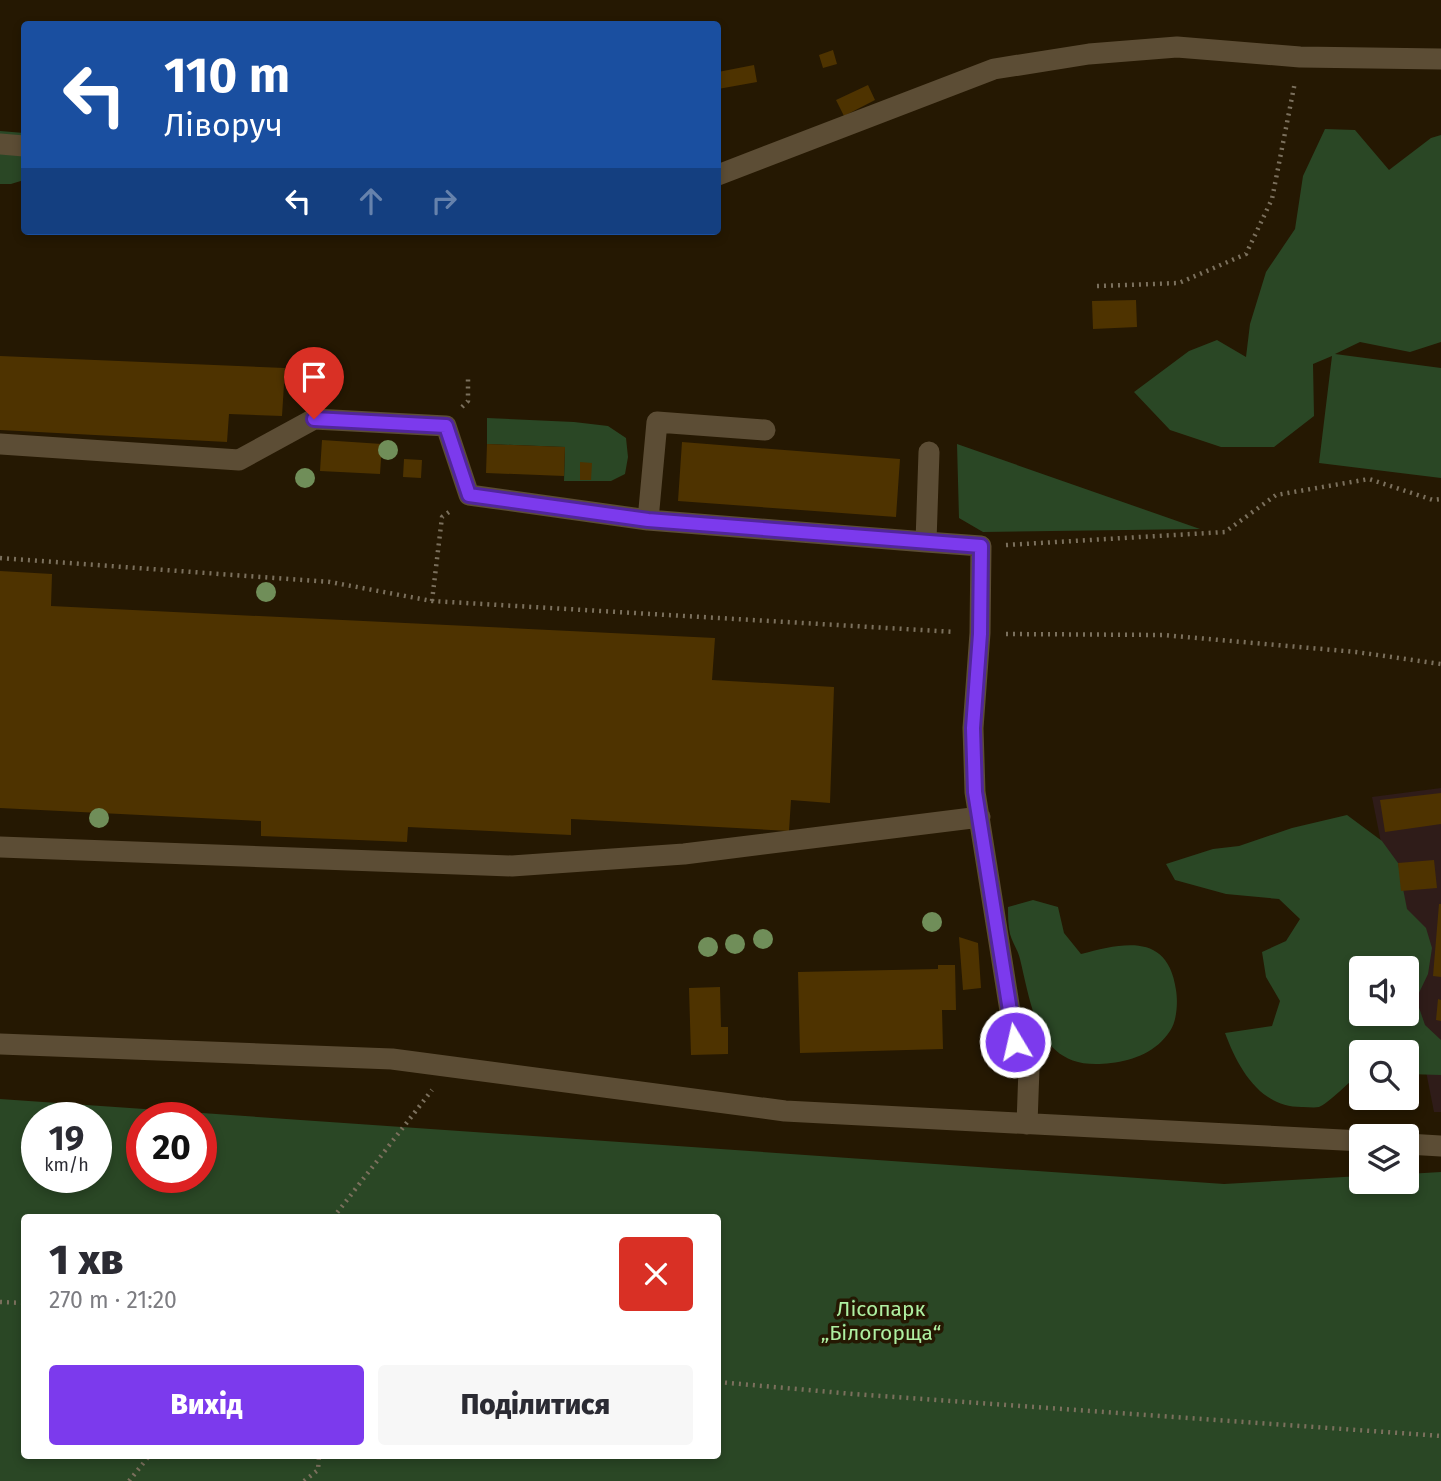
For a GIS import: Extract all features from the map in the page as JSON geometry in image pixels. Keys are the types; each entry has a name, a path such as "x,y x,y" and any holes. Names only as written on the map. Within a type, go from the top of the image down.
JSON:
{"lane":[{"path":"721,174 994,69 1089,54 1177,47 1300,57 1441,59"},
{"path":"0,144 21,146"},
{"path":"0,444 239,460 314,419 446,426 469,495 648,520 981,546 980,634 973,728 975,792 1015,1042 1029,1068 1027,1124"},
{"path":"648,520 656,422 765,430"},
{"path":"926,542 929,452"},
{"path":"0,847 512,866 684,854 980,817"},
{"path":"0,1044 392,1059 785,1111 1349,1140"},
{"path":"1419,1145 1441,1146"}],"path":[{"path":"1097,286 1179,283 1246,254 1272,199 1300,57"},
{"path":"981,546 1225,532 1276,495 1369,479 1433,500 1441,499"},
{"path":"432,601 442,517 469,495"},
{"path":"0,558 330,582 432,601 980,634 1163,635 1356,652 1441,664"},
{"path":"336,1214 450,1067"},
{"path":"0,1302 21,1303"},
{"path":"721,1382 1441,1436"},
{"path":"130,1481 147,1459"},
{"path":"304,1481 318,1470 319,1459"}],"shaded area":[{"path":"1441,788 1441,1112 1434,1112 1417,1026 1419,956 1403,956 1372,797"}],"green space":[{"path":"1325,129 1355,130 1389,170 1431,138 1441,135 1441,342 1410,352 1360,342 1335,354 1441,368 1441,478 1319,463 1332,356 1313,364 1314,416 1274,447 1221,447 1170,430 1134,392 1189,351 1217,340 1246,357 1250,324 1266,272 1295,229 1303,176"},
{"path":"0,131 21,133 21,181 0,184"},
{"path":"487,418 608,426 626,438 628,457 625,474 611,481 564,481 565,447 487,444"},
{"path":"957,444 1200,529 983,532 959,518"},
{"path":"1347,815 1382,841 1398,863 1407,909 1426,928 1432,948 1428,974 1419,993 1419,956 1349,956 1349,1026 1419,1026 1419,1008 1425,1025 1441,1040 1441,1075 1419,1074 1419,1040 1349,1040 1349,1083 1319,1107 1288,1106 1274,1101 1253,1084 1244,1072 1225,1033 1272,1026 1280,1001 1266,977 1262,952 1286,941 1300,919 1279,899 1226,894 1175,880 1166,864 1213,849 1239,846 1292,828"},
{"path":"1033,900 1058,907 1064,933 1081,954 1127,945 1154,950 1164,958 1176,990 1176,1017 1164,1038 1152,1050 1128,1060 1087,1064 1068,1059 1054,1049 1043,1035 1036,1018 1009,928 1008,907"},
{"name":"Лісопарк „Білогорща“","path":"0,1099 43,1102 21,1102 21,1193 112,1193 112,1107 126,1108 126,1193 217,1193 217,1114 1224,1184 1349,1177 1349,1194 1419,1194 1419,1173 1441,1172 1441,1481 0,1481"}],"building":[{"path":"833,50 837,64 823,68 819,55"},
{"path":"754,65 757,82 721,88 721,71"},
{"path":"868,85 875,100 844,116 836,100"},
{"path":"1136,300 1137,327 1093,329 1092,301"},
{"path":"0,356 285,368 282,416 229,414 227,442 0,430"},
{"path":"322,440 382,444 380,474 320,471"},
{"path":"682,442 900,459 896,517 678,501"},
{"path":"487,444 565,447 564,476 486,473"},
{"path":"404,459 422,460 421,478 403,477"},
{"path":"580,462 592,463 591,480 580,480"},
{"path":"0,571 52,574 51,606 715,638 712,680 834,687 830,803 791,800 789,831 571,819 571,835 408,827 407,842 261,836 261,821 0,808"},
{"path":"1441,793 1441,824 1385,832 1380,800"},
{"path":"1434,860 1437,888 1401,891 1398,863"},
{"path":"1441,904 1441,977 1433,976"},
{"path":"959,937 978,943 981,988 963,990"},
{"path":"938,965 955,965 956,1010 942,1010 943,1049 800,1053 798,972 938,969"},
{"path":"720,987 721,1027 728,1027 728,1054 691,1055 689,988"},
{"path":"1438,999 1441,1000 1441,1021 1436,1020"}],"route":[{"path":"314,419 446,426 469,495 648,520 981,546 980,634 973,728 975,792 1015,1042"}]}
